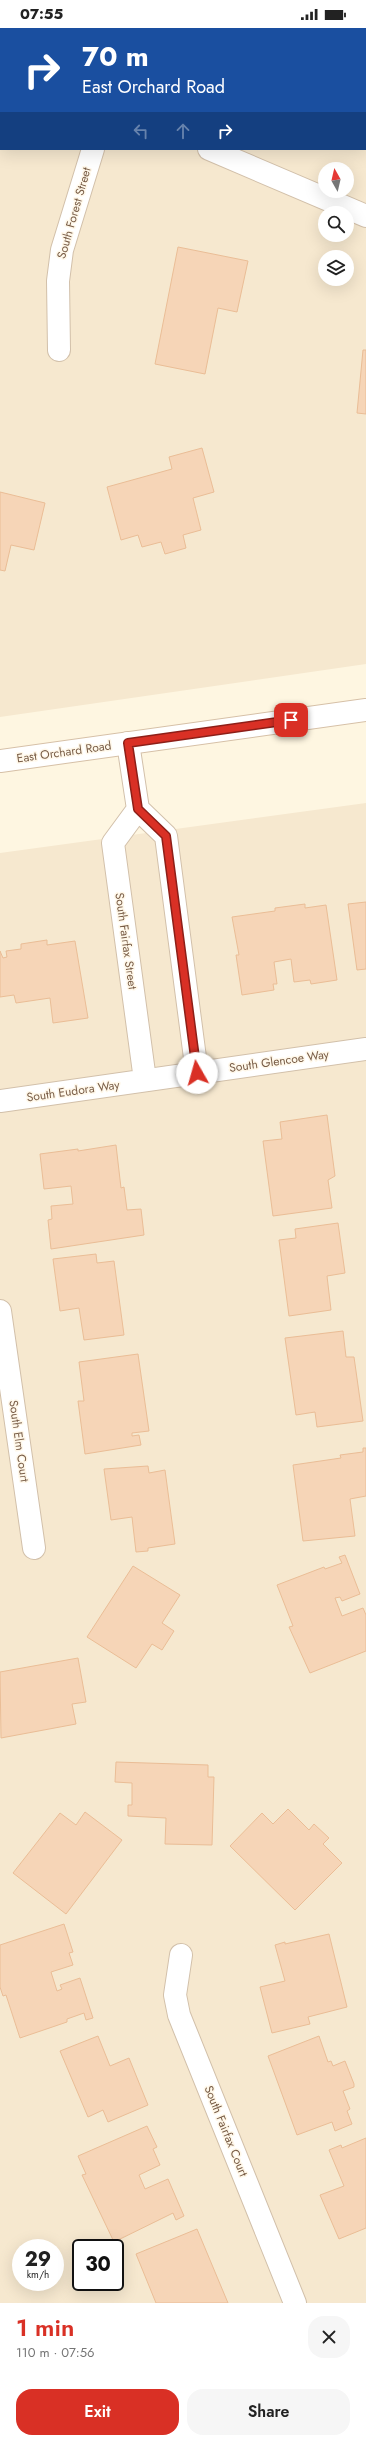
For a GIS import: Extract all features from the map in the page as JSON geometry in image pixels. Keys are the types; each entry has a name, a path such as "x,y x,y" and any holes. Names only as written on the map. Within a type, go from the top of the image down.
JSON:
{"street":[{"name":"South Forest Street","path":"60,350 58,281 62,250 93,150"},
{"path":"211,150 366,216"},
{"name":"East Orchard Road","path":"0,760 366,710"},
{"path":"128,743 138,809 166,836 197,1073"},
{"name":"South Fairfax Street","path":"138,809 113,843 145,1080"},
{"name":"South Glencoe Way","path":"145,1080 366,1049"},
{"name":"South Eudora Way","path":"0,1101 145,1080"},
{"name":"South Elm Court","path":"0,1311 34,1548"},
{"name":"South Fairfax Court","path":"182,1955 175,1995 179,2015 295,2303"}],"shaded area":[{"path":"0,150 366,150 366,664 0,717"},
{"path":"366,803 366,2303 0,2303 0,853"}],"building":[{"path":"178,247 248,261 237,312 218,308 205,374 155,364"},
{"path":"363,350 366,350 366,414 357,413"},
{"path":"202,448 214,492 193,498 201,530 183,535 186,548 165,554 161,542 142,547 138,535 121,540 107,487 172,469 169,457"},
{"path":"0,492 45,503 34,550 11,545 5,571 0,570"},
{"path":"366,902 366,969 357,970 348,904"},
{"path":"305,904 305,908 326,905 337,980 311,984 310,980 294,982 291,959 274,962 277,984 273,984 274,990 242,995 236,955 239,955 232,917 275,911 275,908"},
{"path":"47,940 47,945 75,941 88,1018 53,1023 50,998 16,1003 14,995 0,997 0,951 3,958 7,957 6,951 21,949 21,944"},
{"path":"327,1115 335,1176 328,1180 332,1208 273,1216 263,1141 282,1139 280,1122"},
{"path":"116,1145 121,1188 124,1187 127,1210 141,1209 144,1235 51,1249 48,1220 52,1219 51,1206 73,1204 71,1186 44,1189 40,1154 78,1149 78,1151"},
{"path":"338,1223 345,1273 327,1276 331,1310 289,1316 279,1240 296,1238 295,1229"},
{"path":"96,1254 97,1263 114,1261 124,1335 84,1340 79,1308 60,1311 53,1259"},
{"path":"343,1331 346,1357 354,1357 363,1421 317,1427 315,1412 296,1415 285,1338"},
{"path":"138,1354 149,1431 132,1433 132,1436 139,1435 141,1445 85,1454 78,1401 84,1401 79,1362"},
{"path":"363,1448 366,1448 366,1496 350,1499 355,1536 303,1541 293,1465 341,1458 340,1455 363,1452"},
{"path":"148,1466 149,1473 165,1470 175,1544 148,1548 148,1551 136,1552 132,1517 111,1520 104,1469"},
{"path":"345,1555 360,1594 342,1601 340,1597 335,1598 342,1616 363,1608 366,1615 366,1651 310,1673 289,1627 293,1626 277,1585 324,1567 325,1569 342,1563 339,1557"},
{"path":"133,1566 180,1595 162,1623 174,1631 162,1650 152,1644 136,1668 87,1637"},
{"path":"78,1658 86,1702 72,1704 76,1724 1,1738 0,1672"},
{"path":"116,1762 208,1765 208,1777 214,1777 212,1845 165,1844 166,1818 128,1816 128,1805 132,1805 132,1783 115,1782"},
{"path":"288,1809 309,1830 314,1824 329,1838 323,1844 342,1863 295,1910 230,1846 262,1813 273,1824"},
{"path":"85,1812 122,1840 66,1914 13,1873 60,1813 76,1825"},
{"path":"64,1924 73,1952 69,1953 73,1965 51,1972 57,1991 62,1989 60,1985 80,1978 93,2018 86,2020 84,2013 67,2019 67,2022 20,2038 6,1995 3,1996 0,1987 0,1945"},
{"path":"329,1934 347,2007 308,2017 310,2024 272,2033 260,1987 285,1981 275,1945"},
{"path":"98,2036 110,2066 129,2058 148,2105 108,2122 103,2110 88,2117 60,2051"},
{"path":"319,2036 328,2062 331,2061 333,2066 345,2061 354,2084 354,2087 343,2091 350,2109 347,2111 352,2124 335,2131 332,2122 297,2135 268,2056"},
{"path":"147,2126 157,2147 153,2149 160,2165 139,2175 145,2189 168,2179 184,2216 176,2220 173,2213 120,2239 113,2239 82,2175 86,2174 78,2156"},
{"path":"366,2138 366,2228 339,2239 320,2195 344,2186 329,2150 341,2145 342,2148"},
{"path":"197,2229 228,2303 156,2303 136,2254"}],"route":[{"path":"197,1073 166,836 138,809 128,743 291,720"}]}
